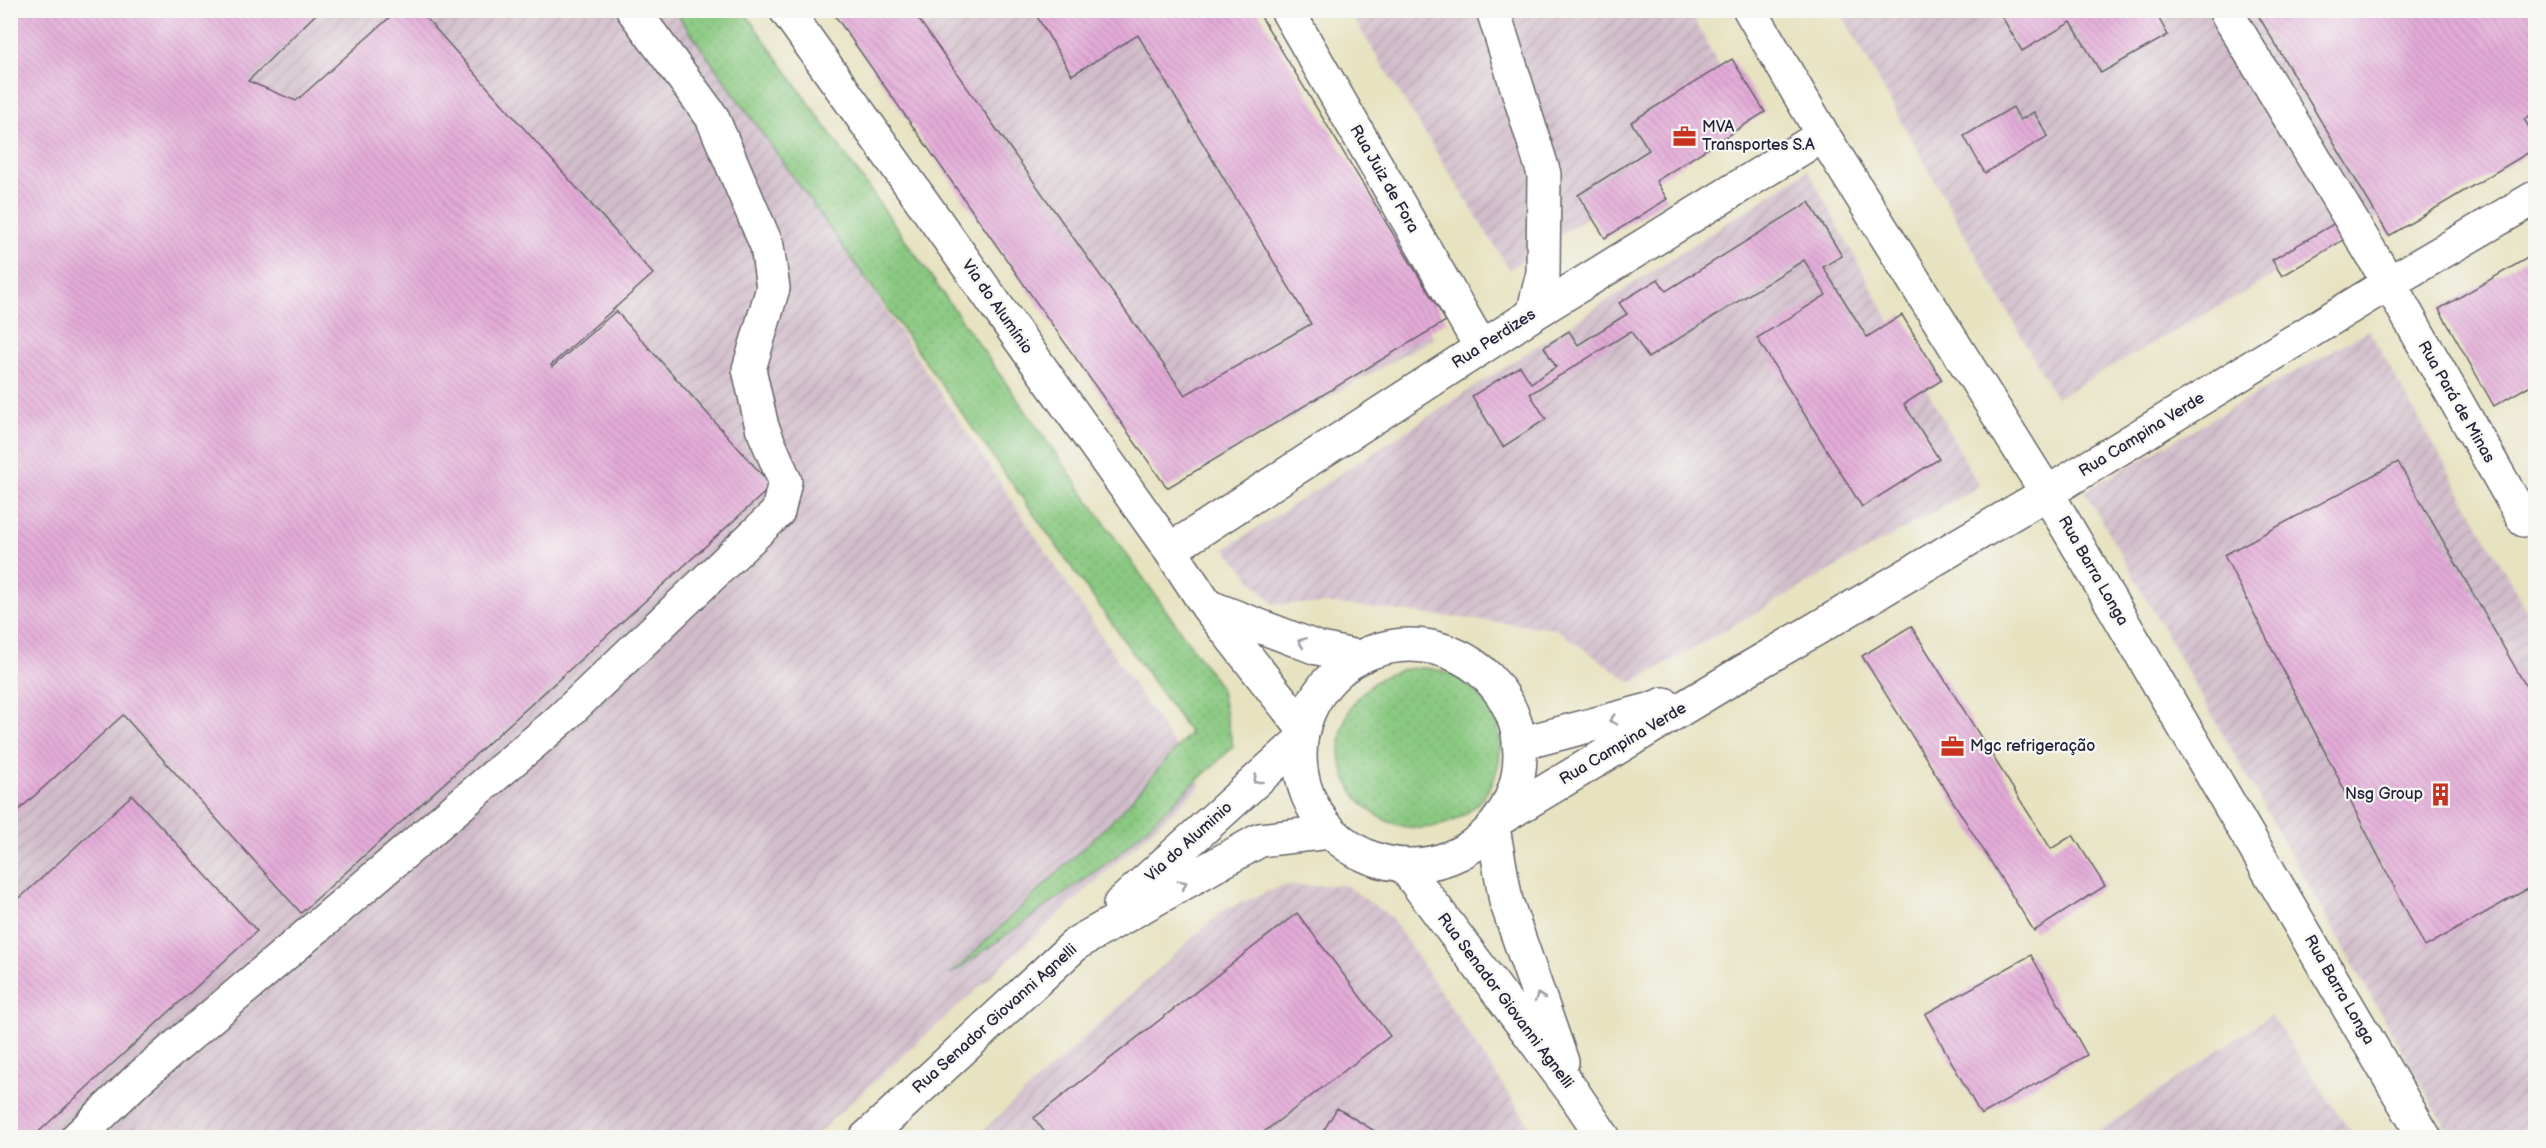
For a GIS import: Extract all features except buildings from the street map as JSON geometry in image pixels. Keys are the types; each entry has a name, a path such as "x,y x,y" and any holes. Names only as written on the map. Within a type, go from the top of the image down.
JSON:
{"main road":[{"path":"77,1137 147,1072 560,721 778,512 785,481 762,427 749,369 773,288 767,246 712,117 633,10"},
{"name":"Via do Alumínio","path":"786,10 1170,550 1207,606 1302,735"},
{"name":"Rua Juiz de Fora","path":"1287,10 1481,347"},
{"path":"1493,10 1544,174 1543,273 1533,314"},
{"name":"Rua Barra Longa","path":"1750,10 1823,135 2047,493 2425,1137"},
{"name":"Rua Pará de Minas","path":"2225,10 2389,283 2524,520"},
{"name":"Rua Perdizes","path":"1170,550 1481,347 1823,135"},
{"name":"Rua Campina Verde","path":"1497,823 1746,670 2047,493 2389,283 2535,197"},
{"path":"1207,606 1317,648 1359,657"},
{"path":"1422,645 1454,653 1482,670 1503,695 1517,724 1521,757 1515,789 1497,823 1475,845 1453,857 1429,864 1404,866 1377,861 1352,849 1330,832 1311,805 1301,774 1302,735 1315,700 1334,675 1359,657 1389,647 1422,645"},
{"name":"Rua Campina Verde","path":"1519,744 1649,710 1746,670"},
{"name":"Via do Aluminio","path":"1077,943 1302,735"},
{"path":"1497,823 1506,901 1573,1092"},
{"name":"Rua Senador Giovanni Agnelli","path":"866,1137 1077,943 1260,840 1330,832"},
{"name":"Rua Senador Giovanni Agnelli","path":"1404,866 1604,1137"}],"shaded area":[{"path":"10,11 687,11 1201,786 813,1137 11,1137"},
{"path":"885,11 1256,11 1434,338 1175,484"},
{"path":"1349,11 1690,11 1744,115 1509,269"},
{"path":"1840,11 2535,11 2535,128 2056,398"},
{"path":"1808,170 1979,486 1632,683 1556,629 1336,604 1273,604 1225,549"},
{"path":"2369,330 2535,625 2535,1137 2451,1137 2085,491"},
{"path":"1345,885 1391,917 1537,1137 975,1138 1222,911 1282,886"},
{"path":"2271,1015 2354,1137 2090,1137"}],"green space":[{"path":"675,11 744,11 1220,687 1233,747 1114,858 950,975 1119,814 1190,733"},
{"path":"1420,668 1451,674 1476,692 1494,717 1500,748 1494,779 1476,804 1451,822 1420,828 1389,822 1364,804 1346,779 1340,748 1346,717 1364,692 1389,674"}],"place":[{"name":"MVA Transportes S.A","path":"1684,136"},
{"name":"Mgc refrigeração","path":"1952,746"},
{"name":"Nsg Group","path":"2441,794"}]}
